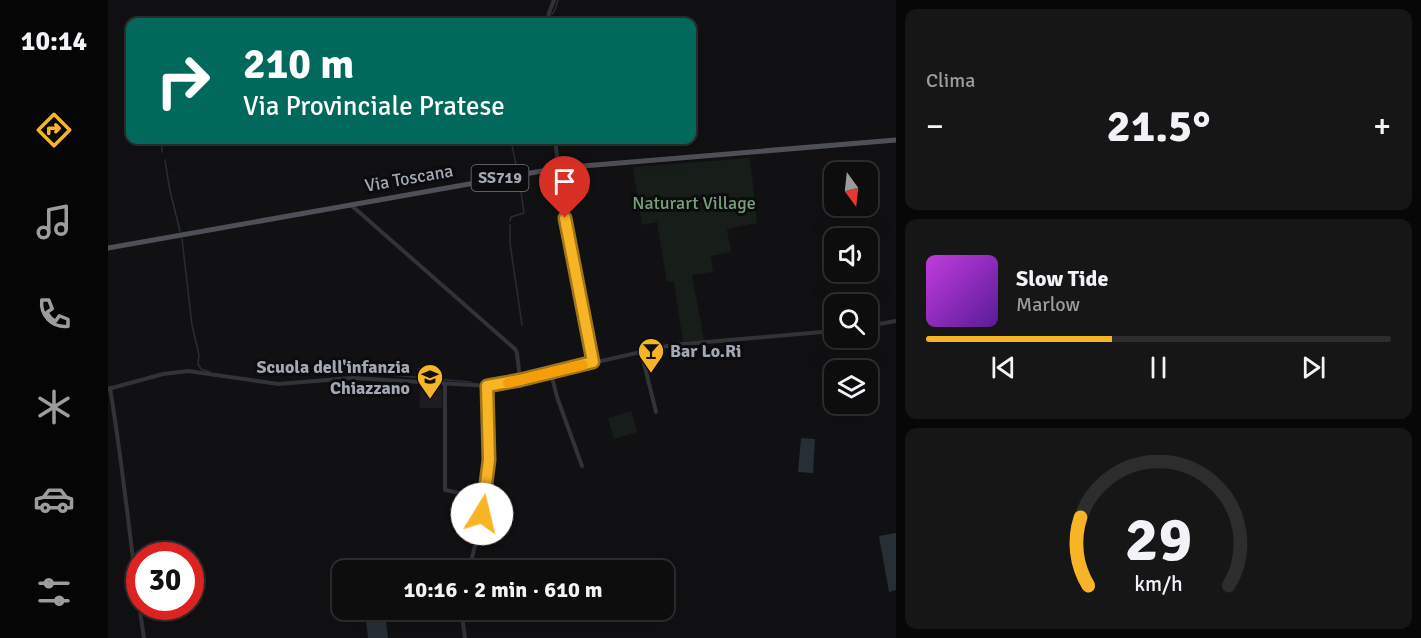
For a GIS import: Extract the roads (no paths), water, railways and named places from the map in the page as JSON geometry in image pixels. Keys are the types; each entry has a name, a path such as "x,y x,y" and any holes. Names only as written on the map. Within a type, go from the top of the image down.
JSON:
{"main road":[{"name":"Via Toscana","path":"108,248 558,168 896,140"}],"street":[{"path":"548,18 554,0"},
{"path":"555,144 565,218 593,362"},
{"path":"350,204 516,350 520,380"},
{"path":"878,324 896,321"},
{"path":"144,638 117,428 109,388 163,374 188,371 278,384 352,378 487,386 641,351 690,343 824,332"},
{"path":"641,351 656,412"},
{"path":"551,373 557,398 582,466"},
{"path":"445,384 446,490 484,498"},
{"path":"472,560 479,531 489,460 487,386"},
{"path":"463,620 465,638"}],"waterway":[{"path":"552,14 558,0"},
{"path":"162,144 162,152"},
{"path":"512,144 517,170"},
{"path":"165,160 180,231"},
{"path":"510,221 511,217 524,213 519,178"},
{"path":"510,225 510,243 522,325"},
{"path":"182,239 192,325 199,355 198,364 201,369 210,372"},
{"path":"345,371 471,382"}],"place":[{"name":"Bar Lo.Ri","path":"651,374"},
{"name":"Scuola dell'infanzia Chiazzano","path":"430,400"}],"park label":[{"name":"Naturart Village","path":"694,203"}]}
